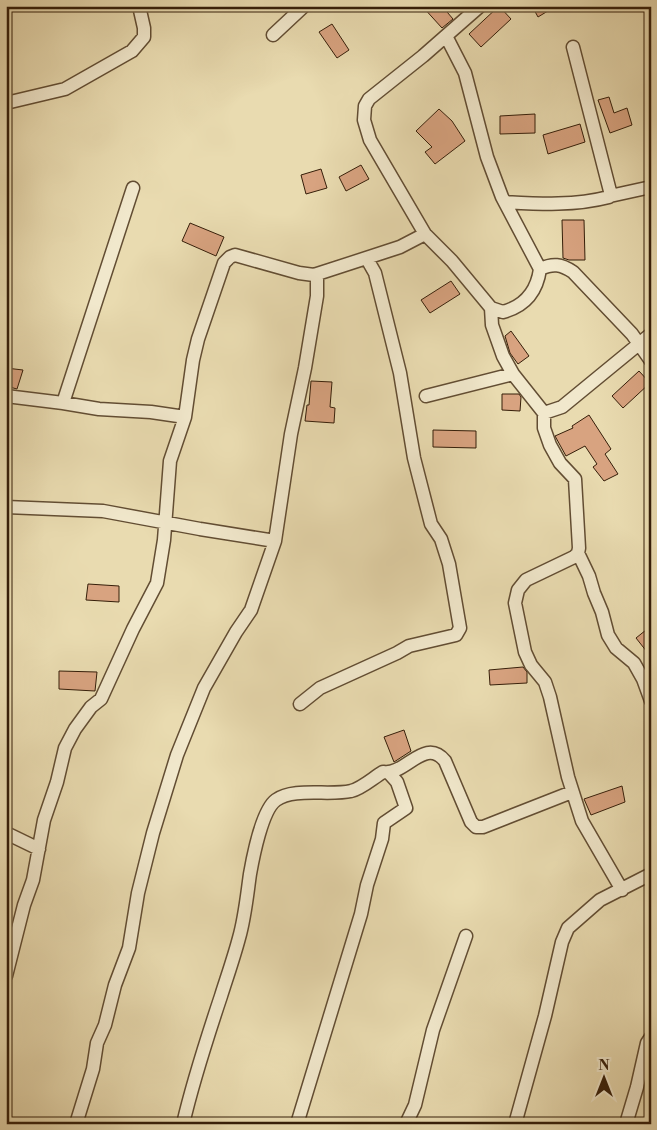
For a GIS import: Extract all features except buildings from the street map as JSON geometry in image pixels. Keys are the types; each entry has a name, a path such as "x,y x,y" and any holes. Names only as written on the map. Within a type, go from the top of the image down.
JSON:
{"street":[{"path":"6,103 65,89 132,51 144,37 139,6"},
{"path":"273,35 304,6"},
{"path":"446,36 465,73 487,157 505,202 540,269 536,286 531,295 523,303 503,312 491,308 452,261 425,234 370,140 364,120 365,106 369,99 480,6"},
{"path":"573,47 611,192 610,196"},
{"path":"505,202 553,205 582,203 651,186"},
{"path":"63,403 133,188"},
{"path":"6,976 22,913 33,880 44,820 57,782 65,748 75,729 92,707 101,699 133,629 157,583 164,540 170,462 185,417 196,346 224,263 235,255 299,273 317,274 400,247 425,234"},
{"path":"300,704 320,688 409,646 456,635 460,628 449,564 441,538 431,524 414,458 400,373 375,273 367,259"},
{"path":"540,269 557,264 573,272 632,334 651,361"},
{"path":"76,1124 93,1069 97,1042 106,1025 115,985 129,948 138,893 152,833 177,755 204,688 251,610 275,541 291,434 305,368 317,296 317,274"},
{"path":"491,308 492,325 503,356 513,374 544,413 544,428 550,445 560,463 574,479 578,553 589,576 608,635 616,648 634,663 643,679 651,701"},
{"path":"544,413 562,407 651,334"},
{"path":"426,396 513,374"},
{"path":"6,396 99,409 151,412 185,417"},
{"path":"6,507 103,511 275,541"},
{"path":"578,553 574,557 526,580 518,590 515,603 525,652 531,665 545,682 572,792 582,821 622,890"},
{"path":"183,1124 239,938 252,863 266,814 276,799 296,793 330,794 353,791 383,772 390,773 422,755 433,752 439,754 445,761 470,822 476,827 482,827 572,792"},
{"path":"297,1124 361,914 382,839 384,823 406,808 397,782 390,773"},
{"path":"6,833 39,849"},
{"path":"515,1124 545,1016 562,942 568,928 600,900 651,874"},
{"path":"406,1124 414,1105 433,1030 466,936"},
{"path":"626,1124 638,1087 647,1043 651,1037"}]}
